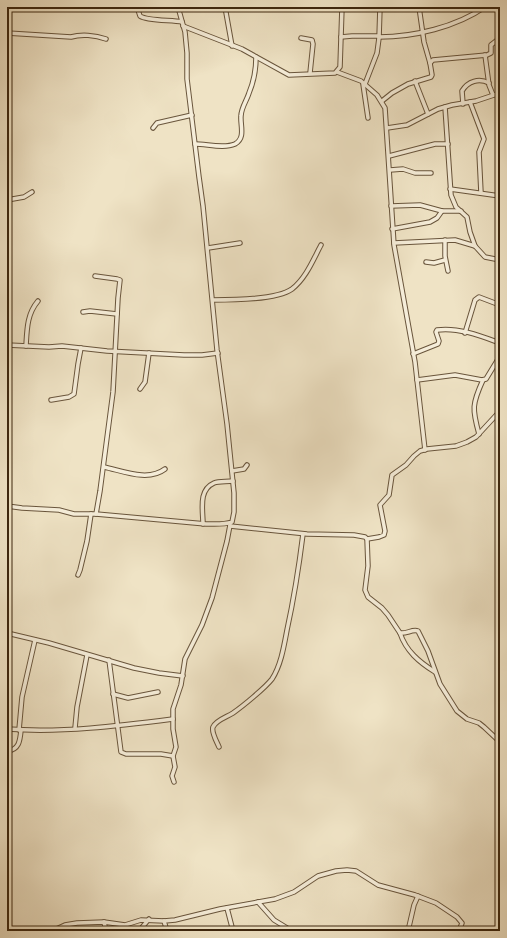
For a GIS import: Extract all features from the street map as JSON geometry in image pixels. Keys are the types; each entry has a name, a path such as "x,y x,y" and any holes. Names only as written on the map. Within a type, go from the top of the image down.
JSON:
{"street":[{"path":"174,782 172,776 175,767 174,756 176,747 173,709 181,685 185,659 202,625 212,598 230,524 234,518 232,471 218,353 208,248 187,79 187,53 183,24 178,7"},
{"path":"225,7 232,46"},
{"path":"337,72 340,67 342,7"},
{"path":"368,118 364,84 377,53 380,7"},
{"path":"382,101 392,93 415,81 431,77 432,75 419,7"},
{"path":"341,38 359,36 389,37 423,32 463,20 485,7"},
{"path":"138,10 140,16 147,19 164,19 183,24 242,49 289,75 337,72 364,84 382,101 385,108 387,128 392,229 417,380 425,450"},
{"path":"7,33 71,37 92,36 106,39"},
{"path":"301,38 312,40 314,44 310,73"},
{"path":"430,63 434,60 491,53 491,45 499,40"},
{"path":"484,55 489,83 493,95"},
{"path":"196,144 226,146 235,144 239,141 242,130 241,115 254,77 256,56"},
{"path":"464,104 462,91 464,87 475,81 481,80 489,83"},
{"path":"415,81 428,114"},
{"path":"387,128 407,125 445,107 464,104 500,93"},
{"path":"470,102 484,139 479,152 481,193"},
{"path":"445,107 452,200 456,207 467,217 475,246 485,257 500,260"},
{"path":"152,128 157,122 192,115"},
{"path":"389,156 435,144 448,144"},
{"path":"390,170 403,169 415,173 431,173"},
{"path":"450,189 500,196"},
{"path":"7,200 24,197 32,192"},
{"path":"391,206 420,204 442,211 461,211"},
{"path":"392,229 430,222 437,218 442,211"},
{"path":"394,243 445,240 463,242 475,246"},
{"path":"445,240 445,260 448,271"},
{"path":"208,248 240,243"},
{"path":"213,300 262,297 292,289 307,271 321,245"},
{"path":"426,262 434,263 445,260"},
{"path":"95,276 120,280 112,392 104,468 96,514"},
{"path":"465,333 477,297 500,305"},
{"path":"26,346 27,322 34,306 38,301"},
{"path":"83,312 90,311 117,314"},
{"path":"413,354 438,344 439,341 436,332 437,330 455,331 477,335 500,343"},
{"path":"7,345 49,347 62,346 149,353 202,355 218,353"},
{"path":"51,400 69,397 74,394 82,348"},
{"path":"140,389 146,382 149,353"},
{"path":"479,434 475,420 474,402 483,380 486,379 500,356"},
{"path":"417,380 455,375 483,380"},
{"path":"7,506 59,510 74,514 96,514 203,524 230,524 303,534 354,535 367,539 379,537 384,535 385,531 380,505 389,495 392,475 406,465 414,456 425,450 456,446 476,437 500,411"},
{"path":"232,471 244,469 247,465"},
{"path":"104,468 147,475 157,474 165,469"},
{"path":"203,524 202,502 205,492 214,483 233,481"},
{"path":"78,575 87,540 90,514"},
{"path":"219,747 212,729 213,725 248,701 271,680 276,671 285,640 298,579 303,534"},
{"path":"367,539 368,566 365,590 368,597 388,615 410,652 418,660 435,672"},
{"path":"400,633 403,634 415,630 418,631 428,651 440,684 457,711 467,719 479,723 500,742"},
{"path":"7,633 150,672 183,676"},
{"path":"7,751 13,750 19,745 22,697 35,640"},
{"path":"75,728 87,655"},
{"path":"109,660 121,752 123,754 174,756"},
{"path":"113,694 128,698 158,692"},
{"path":"7,729 75,728 118,725 173,718"},
{"path":"52,931 65,925 104,922 125,925 149,919 164,921 175,920 284,896 318,876 336,871 347,870 356,871 378,885 418,896 436,903 457,917 462,923 459,931"},
{"path":"408,931 414,905 418,896"},
{"path":"258,902 274,920 292,931"},
{"path":"227,908 233,931"},
{"path":"139,931 149,919"},
{"path":"164,921 167,931"},
{"path":"104,922 106,931"}]}
